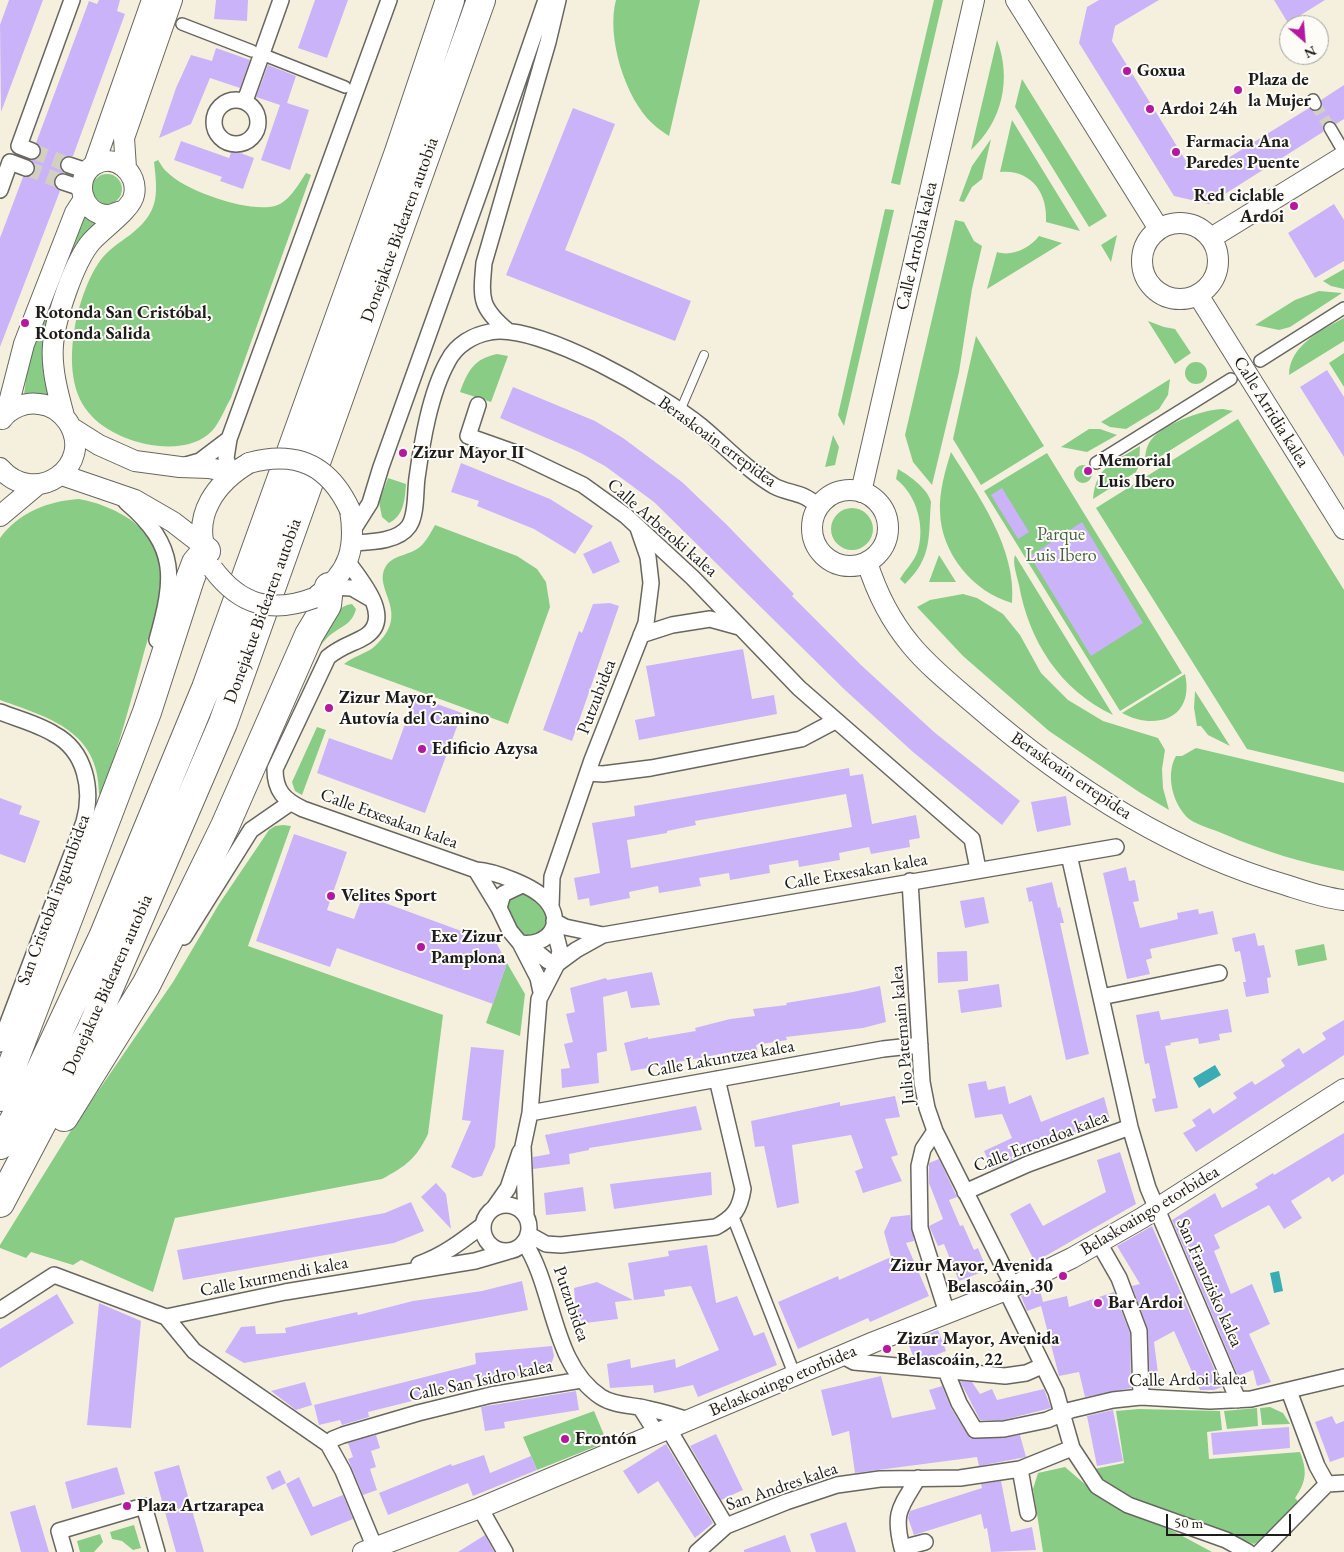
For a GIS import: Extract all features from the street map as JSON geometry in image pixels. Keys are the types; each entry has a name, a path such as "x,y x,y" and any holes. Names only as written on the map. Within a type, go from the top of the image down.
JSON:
{"highway":[{"name":"Donejakue Bidearen autobia","path":"0,1145 33,1086 103,937 206,688 395,161 450,0"},
{"name":"Donejakue Bidearen autobia","path":"0,1203 91,1030 222,723 480,0"},
{"path":"0,1097 103,833 147,712 196,563 208,555"},
{"path":"0,1214 146,985 226,826 309,635 327,605 321,592"}],"street":[{"path":"32,151 19,146 72,0"},
{"path":"3,418 24,344 75,212 80,178 152,0"},
{"path":"126,168 124,138 172,0"},
{"path":"245,101 281,0"},
{"path":"229,476 226,458 230,439 389,0"},
{"path":"321,592 351,545 370,503 381,467 546,0"},
{"path":"508,331 497,322 482,301 484,263 548,42 558,0"},
{"name":"Calle Arrobia kalea","path":"861,492 974,0"},
{"path":"1020,3 1159,229"},
{"path":"182,24 252,51"},
{"path":"269,57 344,87"},
{"path":"1330,128 1344,152"},
{"path":"1211,238 1344,156"},
{"path":"0,190 10,162 26,168"},
{"path":"0,516 37,486 53,481 62,475 73,457 75,442 57,388 53,346 59,318 76,265 90,243 134,196 135,183 126,168 118,163 103,162 80,178"},
{"path":"80,178 96,212 108,215 122,211"},
{"path":"1175,223 1187,224 1198,227 1211,238 1217,253 1217,269 1211,284 1198,294 1184,299 1170,298 1157,292 1147,281 1142,267 1142,253 1148,239 1159,229 1175,223"},
{"name":"Calle Arridia kalea","path":"1198,294 1344,528"},
{"path":"1260,361 1344,308"},
{"name":"Beraskoain errepidea","path":"351,545 398,535 409,526 413,513 423,441 436,389 448,360 459,347 471,338 491,331 508,331 536,337 603,366 680,411 740,461 775,487 804,496 819,506"},
{"path":"1096,463 1231,379"},
{"path":"3,418 21,405 38,403 52,407 68,422 99,444 135,461 180,467 209,468 219,470 229,476"},
{"name":"Calle Arberoki kalea","path":"478,405 468,436 516,453 583,485 638,526 693,578 835,721 972,839 978,869"},
{"path":"180,467 200,461 230,439"},
{"path":"122,1023 147,995 251,830 290,803 276,784 275,769 328,657 342,646 366,636 376,626 378,612 351,545 350,510 327,475 310,464 290,458 269,458 249,463 229,476 210,502 205,516 208,555 224,584 240,596 257,604 276,607 296,605 321,592 352,588 372,600"},
{"path":"0,468 7,476 20,483 37,486"},
{"name":"San Cristobal ingurubidea","path":"62,475 114,491 135,500 174,522 208,555"},
{"name":"San Cristobal ingurubidea","path":"103,833 169,594 166,550 155,531 138,512 114,491"},
{"path":"840,491 861,492 879,504 888,524 883,546 867,562 853,566 838,564 821,552 812,532 813,518 819,506 830,496 840,491"},
{"name":"Putzubidea","path":"526,1216 523,1146 530,1113 534,1041 541,992 557,964 560,951 553,919 552,877 588,773 640,635 650,602 651,583 648,557 638,526"},
{"name":"Beraskoain errepidea","path":"867,562 873,581 890,614 910,644 932,667 1002,728 1064,775 1125,814 1191,850 1252,875 1344,900"},
{"name":"Calle Arberoki kalea","path":"640,635 672,625 710,619 740,627"},
{"name":"San Cristobal ingurubidea","path":"0,712 54,733 65,740 81,762 89,798 84,822 0,1044"},
{"path":"588,773 603,774 651,768 801,739 835,721"},
{"name":"Calle Etxesakan kalea","path":"290,803 476,870 488,871 527,887"},
{"name":"Calle Etxesakan kalea","path":"557,964 603,936 978,869 1116,847"},
{"name":"San Frantzisko kalea","path":"1069,855 1130,1127 1150,1194 1238,1400"},
{"path":"476,870 499,908 510,931 548,961 557,964"},
{"path":"499,908 503,894 552,877"},
{"name":"Julio Paternain kalea","path":"910,881 920,1045 927,1108 1009,1288 1042,1366 1056,1392 1072,1448 1097,1486 1128,1505 1226,1540 1248,1552"},
{"path":"524,943 543,941 553,919 545,899 527,887"},
{"name":"Calle Etxesakan kalea","path":"553,919 565,927 603,936"},
{"name":"Putzubidea","path":"524,943 541,992"},
{"path":"1100,997 1219,973"},
{"name":"Calle Lakuntzea kalea","path":"530,1113 883,1049 920,1045"},
{"path":"526,1238 546,1244 561,1245 716,1227 733,1217 741,1202 743,1189 717,1080"},
{"name":"Belaskoaingo etorbidea","path":"377,1549 1009,1288 1099,1243 1157,1209 1344,1089"},
{"name":"Calle Errondoa kalea","path":"965,1192 1028,1164 1130,1127"},
{"path":"936,1131 923,1149 919,1166 920,1228 947,1313"},
{"name":"Putzubidea","path":"494,1208 508,1188 516,1157 523,1146"},
{"path":"508,1204 521,1210 526,1216 528,1221 526,1238 509,1251 489,1244 482,1225 484,1218 494,1208 508,1204"},
{"path":"733,1217 795,1376"},
{"name":"Calle Ixurmendi kalea","path":"389,1275 434,1259 459,1244 482,1225"},
{"name":"Putzubidea","path":"526,1238 535,1258 554,1320 581,1380"},
{"path":"1099,1243 1119,1278 1139,1331 1141,1397"},
{"name":"Calle Ixurmendi kalea","path":"166,1317 285,1292 475,1261 509,1251"},
{"path":"0,1310 54,1275 166,1317 194,1351 328,1444 343,1471 377,1549"},
{"path":"843,1356 854,1362 1005,1376 1026,1372 1042,1366"},
{"name":"Calle Ardoi kalea","path":"946,1371 959,1403 975,1430 1004,1429 1047,1420 1062,1413 1113,1400 1141,1397 1210,1401 1238,1400 1289,1391 1344,1377"},
{"path":"581,1380 601,1398 690,1421"},
{"name":"Calle San Isidro kalea","path":"328,1444 343,1434 442,1406 491,1395 581,1380"},
{"path":"1289,1391 1317,1466 1327,1484"},
{"path":"640,1407 652,1426 660,1432 726,1526"},
{"name":"San Andres kalea","path":"700,1551 726,1526 786,1502 837,1485 918,1478 960,1478 1020,1469 1072,1448"},
{"path":"1020,1469 1028,1513"},
{"path":"918,1478 898,1511 896,1522 902,1548 925,1542"},
{"path":"1260,1552 1327,1484 1344,1483"},
{"path":"65,1552 59,1531 144,1506 157,1552"},
{"path":"480,1508 505,1552"}],"lane":[{"path":"680,411 704,356"}],"green space":[{"path":"616,0 700,0 669,136 655,126 643,113 626,83 616,48 614,15"},
{"path":"934,0 943,0 900,185 891,183"},
{"path":"997,40 1004,70 1004,85 1001,99 997,113 990,126 982,139 971,150"},
{"path":"1022,79 1107,216 1089,227 1015,107"},
{"path":"1012,120 1080,231 1046,222 1044,202 1035,185 1021,174 1000,172"},
{"path":"991,139 982,179 972,187 964,202 959,201 972,166"},
{"path":"158,160 166,171 176,179 202,193 218,199 250,206 264,207 280,204 293,192 306,173 311,175 231,398 212,431 199,440 184,445 149,444 131,440 114,433 100,424 89,413 82,404 74,383 73,337 82,299 89,281 103,257 147,219 156,194 154,162"},
{"path":"107,174 113,175 121,183 121,195 113,203 107,204 101,203 93,195 92,189 93,183 101,175"},
{"path":"885,209 894,210 844,426 838,415"},
{"path":"82,212 91,221 99,225 45,371 48,394 24,395 28,363"},
{"path":"955,220 964,222 974,241 982,246 972,289 959,372 932,485 913,462 905,435"},
{"path":"1117,235 1111,262 1101,245"},
{"path":"1039,236 1062,243 987,289 997,252 1009,253 1026,248"},
{"path":"1344,269 1344,289 1331,286 1323,281"},
{"path":"1319,291 1342,293 1290,327 1279,330 1255,325 1295,300"},
{"path":"1344,318 1344,341 1289,375 1290,365 1300,347 1316,334"},
{"path":"1148,321 1175,329 1191,353 1175,364"},
{"path":"976,336 1044,446 981,485 953,439"},
{"path":"1344,353 1344,387 1329,363"},
{"path":"497,354 508,356 491,402 460,392 466,377 477,362"},
{"path":"1196,362 1204,365 1207,373 1204,381 1196,384 1188,381 1185,373 1188,365"},
{"path":"1170,379 1168,395 1159,409 1126,429 1110,427 1101,422"},
{"path":"1223,409 1233,411 1145,466 1149,443 1162,430 1194,415"},
{"path":"1238,419 1344,590 1344,772 1247,749 1096,508"},
{"path":"1089,429 1100,429 1117,435 1087,452 1061,447"},
{"path":"833,435 839,447 835,465 825,467"},
{"path":"1140,446 1139,466 1136,472 1093,499 1098,479 1108,466"},
{"path":"951,452 994,523 1008,563 1012,583 1012,603 984,590 972,580 953,556 946,542 940,512 940,497"},
{"name":"Parque Luis Ibero","path":"1047,453 1182,673 1120,711 984,491"},
{"path":"1083,465 1089,468 1092,474 1089,480 1083,483 1077,480 1074,474 1077,468"},
{"path":"898,469 913,479 926,492 931,502 929,536 925,555 914,574 905,584 900,579 917,553 920,543 920,523 914,503 896,479"},
{"path":"388,478 406,484 401,512 389,523 382,517 379,502"},
{"path":"79,499 94,502 108,508 135,523 146,533 160,559 159,597 154,620 102,795 99,794 97,773 91,755 81,741 53,721 37,713 0,700 0,538 16,521 35,510 57,502"},
{"path":"852,508 867,514 873,529 867,544 852,550 837,544 831,529 837,514"},
{"path":"435,525 517,556 537,569 546,582 550,607 508,724 344,664 374,647 391,623 389,602 383,584 386,566 392,560 420,547"},
{"path":"939,555 956,582 929,582"},
{"path":"1015,555 1113,715 1094,705 1077,692 1050,662 1030,625 1014,565"},
{"path":"963,594 977,598 1003,614 1020,635 1041,673 1068,700 1103,721 1158,738 1165,750 1162,769 1163,788 1169,810 1049,731 963,656 917,607 930,600"},
{"path":"352,604 356,609 352,619 326,639 310,666 330,619 344,606"},
{"path":"1185,674 1187,689 1184,702 1178,711 1170,717 1147,721 1122,713"},
{"path":"1195,691 1230,746 1208,735 1201,726 1197,726 1194,708"},
{"path":"317,727 326,730 302,795 295,791 292,782"},
{"path":"1196,748 1344,783 1344,871 1298,860 1253,846 1189,819 1183,813 1175,798 1172,789 1171,772 1176,756 1182,756"},
{"path":"275,826 291,826 248,946 443,1015 428,1134 419,1150 404,1166 382,1179 175,1218 153,1292 81,1260 73,1265 31,1252 26,1258 0,1248 0,1245 70,1132 173,982 219,904 269,830"},
{"path":"523,894 530,897 542,908 548,922 547,928 543,933 535,937 518,935 508,917 507,907 511,897"},
{"path":"1324,944 1327,960 1298,966 1295,950"},
{"path":"507,963 525,994 520,1036 486,1023"},
{"path":"1270,1407 1283,1413 1290,1424 1262,1425 1260,1408"},
{"path":"1257,1408 1258,1426 1227,1429 1224,1411"},
{"path":"1139,1409 1220,1411 1222,1430 1207,1432 1209,1459 1300,1452 1305,1475 1302,1486 1295,1498 1298,1501 1265,1538 1254,1544 1126,1496 1109,1487 1094,1469 1124,1463 1116,1411"},
{"name":"Frontón","path":"594,1411 607,1442 537,1470 523,1437"},
{"path":"1065,1467 1101,1498 1175,1532 1212,1552 1043,1552 1033,1489 1038,1473"},
{"path":"134,1525 141,1548 133,1550 122,1541 112,1539 110,1532"},
{"path":"100,1534 103,1542 94,1552 80,1552 77,1541"}],"water":[{"path":"1215,1065 1221,1075 1199,1088 1193,1078"},
{"path":"1279,1271 1283,1291 1274,1293 1270,1273"}],"building":[{"path":"9,0 43,0 1,112 0,25"},
{"path":"99,0 120,0 117,11 125,14 73,156 67,156 60,162 60,167 64,173 56,175 54,183 60,191 0,347 0,238 23,177 28,177 35,172 35,166 31,160 38,158 41,150 36,143 89,1 97,4"},
{"path":"216,0 248,0 247,21 214,19"},
{"path":"315,0 348,0 327,58 298,48"},
{"path":"1099,0 1159,0 1115,26 1112,41 1191,169 1207,171 1309,108 1314,111 1319,110 1322,105 1321,100 1344,85 1344,119 1336,124 1330,121 1326,122 1323,132 1209,204 1174,196 1079,43 1087,7"},
{"path":"1274,0 1325,0 1301,15 1283,15"},
{"path":"216,48 250,60 240,88 210,78 191,124 159,138 176,88 191,55 212,61"},
{"path":"268,65 296,76 287,103 309,110 290,170 261,160 280,105 256,97"},
{"path":"573,108 615,124 565,250 691,301 675,341 506,275"},
{"path":"181,141 229,158 232,150 254,158 243,189 220,181 222,177 174,160"},
{"path":"1334,204 1344,220 1344,261 1315,278 1288,233"},
{"path":"1327,370 1344,397 1344,457 1300,387"},
{"path":"513,387 595,421 623,438 682,482 726,524 794,594 792,596 861,665 934,732 1020,801 1002,825 913,752 845,690 654,502 605,466 579,452 500,418"},
{"path":"461,463 550,499 593,526 575,554 534,529 477,506 479,501 451,492"},
{"path":"1002,488 1029,532 1018,539 991,495"},
{"path":"1082,522 1143,623 1091,656 1030,556"},
{"path":"611,541 620,562 593,574 583,554"},
{"path":"610,603 619,606 572,741 543,730 579,631 582,633 593,604"},
{"path":"743,649 752,699 774,695 777,714 639,740 635,720 655,716 646,666"},
{"name":"Edificio Azysa","path":"415,696 462,713 425,813 317,773 329,738 392,760"},
{"path":"849,768 850,776 863,774 872,824 916,815 920,838 909,840 910,847 871,854 869,847 839,853 840,860 799,867 798,860 769,865 770,873 730,880 729,873 699,878 701,886 659,893 658,886 629,892 630,898 590,906 589,898 578,900 574,878 600,873 592,823 635,816 634,806","holes":["846,794 852,827 631,868 627,840 667,833 667,831 696,825 695,821"]},
{"path":"1066,796 1071,825 1037,832 1031,802"},
{"path":"0,798 22,806 19,814 40,821 25,863 0,854"},
{"path":"294,834 347,852 327,910 354,919 363,895 497,944 507,963 493,1004 337,948 330,967 256,941"},
{"path":"1126,867 1129,881 1135,880 1139,901 1133,902 1140,928 1178,919 1177,913 1198,909 1199,914 1213,911 1218,934 1150,949 1152,958 1146,960 1150,974 1127,979 1103,873"},
{"path":"1052,882 1058,908 1060,907 1064,923 1060,923 1089,1054 1066,1060 1032,901 1029,902 1026,888"},
{"path":"984,897 989,923 965,928 960,901"},
{"path":"1255,933 1258,946 1264,945 1271,977 1267,978 1269,993 1246,997 1243,982 1246,982 1240,951 1235,952 1232,938"},
{"path":"967,951 968,981 938,983 937,952"},
{"path":"652,972 660,1005 631,1008 627,991 603,997 607,1051 597,1053 599,1083 562,1088 561,1069 570,1068 564,1044 573,1042 566,1014 575,1012 570,988 606,978 607,980"},
{"path":"999,984 1002,1007 961,1013 958,990"},
{"path":"880,986 886,1022 863,1028 786,1037 787,1040 756,1045 758,1053 732,1057 731,1052 631,1071 624,1043 648,1037 648,1039 696,1031 695,1028 730,1019 755,1016 753,1009 787,1005 786,1003"},
{"path":"1228,1009 1232,1032 1219,1034 1220,1040 1199,1044 1198,1038 1170,1043 1171,1045 1165,1046 1178,1108 1155,1112 1152,1099 1156,1098 1149,1063 1145,1064 1136,1015 1159,1011 1161,1020"},
{"path":"1344,1020 1344,1055 1196,1152 1183,1133 1196,1126 1192,1120 1210,1108 1213,1114 1237,1098 1233,1093 1252,1081 1255,1085 1285,1066 1281,1060 1299,1048 1303,1054 1326,1039 1322,1033"},
{"path":"471,1047 504,1050 495,1147 482,1176 473,1178 451,1167 471,1121 462,1120"},
{"path":"986,1081 988,1090 1005,1086 1009,1104 1031,1095 1041,1122 1104,1097 1110,1120 992,1169 984,1151 1012,1138 1002,1114 975,1118 968,1084"},
{"path":"895,1096 900,1117 885,1119 898,1155 891,1157 902,1181 863,1193 855,1171 863,1168 851,1135 792,1145 799,1203 777,1208 764,1146 755,1147 751,1121 840,1102 840,1106"},
{"path":"696,1106 702,1130 589,1148 589,1150 569,1154 570,1164 533,1169 533,1157 550,1154 545,1135"},
{"path":"1344,1133 1344,1174 1332,1182 1329,1177 1291,1201 1302,1218 1284,1229 1269,1205 1214,1235 1220,1248 1214,1251 1231,1294 1252,1284 1270,1324 1249,1334 1271,1382 1257,1386 1253,1370 1238,1376 1172,1220 1215,1193 1222,1208 1258,1188 1255,1184 1273,1173 1274,1175"},
{"path":"1120,1152 1136,1204 1035,1262 1010,1214 1030,1203 1043,1226 1106,1192 1097,1160"},
{"path":"939,1159 957,1197 949,1200 960,1226 963,1225 974,1250 978,1248 987,1270 959,1281 944,1244 938,1246 929,1226 943,1219 929,1183 929,1163"},
{"path":"711,1172 712,1195 614,1209 610,1184"},
{"path":"436,1183 446,1194 451,1229 421,1197"},
{"path":"583,1187 586,1211 546,1215 544,1193"},
{"path":"411,1202 424,1231 394,1243 183,1280 177,1250 385,1213"},
{"path":"910,1215 914,1241 906,1243 929,1296 870,1322 868,1318 798,1349 778,1302 838,1276 839,1280 891,1257 884,1232 891,1217"},
{"path":"1152,1226 1222,1387 1214,1390 1200,1390 1174,1331 1154,1342 1160,1388 1150,1387 1148,1330 1132,1286 1140,1284 1117,1246"},
{"path":"707,1245 716,1303 737,1296 754,1336 764,1332 777,1365 698,1397 693,1385 654,1393 653,1385 610,1388 607,1364 630,1359 631,1368 675,1359 676,1368 719,1350 691,1286 664,1290 665,1296 634,1300 628,1263 669,1256 668,1251"},
{"path":"522,1281 528,1310 244,1363 225,1352 241,1327 255,1326 256,1334 286,1333 285,1328 357,1312 358,1315 413,1301 482,1291"},
{"path":"597,1282 633,1300 615,1302 618,1319 577,1324 574,1288"},
{"path":"1039,1287 1043,1302 1067,1296 1069,1307 1114,1292 1130,1333 1131,1388 1085,1397 1079,1372 1059,1376 1041,1306 1027,1311 1021,1296"},
{"path":"57,1294 74,1323 0,1368 0,1329"},
{"path":"99,1303 141,1321 131,1428 87,1425"},
{"path":"938,1330 946,1351 926,1359 914,1358 908,1343"},
{"path":"552,1346 554,1356 548,1373 458,1382 460,1389 368,1412 369,1417 342,1425 340,1420 319,1425 314,1405 476,1364 475,1353"},
{"path":"881,1376 892,1418 936,1409 929,1390 942,1386 951,1408 970,1438 1004,1438 1020,1435 1026,1457 979,1466 977,1457 855,1473 849,1431 832,1436 821,1390"},
{"path":"960,1381 972,1382 980,1394 992,1389 997,1400 1044,1389 1051,1408 1003,1420 980,1420"},
{"path":"305,1382 312,1405 296,1410 271,1391"},
{"path":"576,1391 579,1410 504,1422 505,1428 485,1431 481,1407"},
{"path":"1113,1410 1123,1461 1097,1466 1087,1416"},
{"path":"1332,1416 1336,1424 1344,1421 1344,1457 1330,1462 1315,1422"},
{"path":"1289,1427 1290,1448 1213,1455 1211,1433"},
{"path":"716,1434 743,1490 721,1500 690,1446"},
{"path":"376,1435 380,1448 371,1451 376,1467 370,1469 377,1490 363,1495 348,1459 353,1457 348,1443"},
{"path":"666,1444 713,1523 695,1538 658,1481 638,1494 623,1471"},
{"path":"484,1455 490,1473 531,1456 537,1470 473,1496 468,1483 388,1515 379,1493 451,1464 452,1466"},
{"path":"179,1465 204,1552 176,1552 154,1472"},
{"path":"117,1467 125,1494 72,1509 65,1482"},
{"path":"280,1470 286,1483 272,1490 266,1477"},
{"path":"299,1477 313,1507 343,1495 353,1519 311,1536 286,1484"},
{"path":"1001,1481 1011,1532 1032,1527 1036,1550 991,1552 987,1528 984,1529 981,1514 914,1535 908,1518 910,1511 982,1488 981,1484"},
{"path":"35,1505 49,1552 21,1552 10,1512"},
{"path":"846,1522 856,1552 816,1552 810,1534"},
{"path":"485,1535 494,1552 458,1552"},
{"path":"785,1535 791,1552 744,1552 744,1550"}],"tunnel":[{"path":"1315,104 1330,128"},
{"path":"32,151 69,165"},
{"path":"26,168 63,182"}],"place":[{"name":"Goxua","path":"1127,71"},
{"name":"Plaza de la Mujer","path":"1238,90"},
{"name":"Ardoi 24h","path":"1150,109"},
{"name":"Farmacia Ana Paredes Puente","path":"1176,152"},
{"name":"Red ciclable Ardoi","path":"1294,206"},
{"name":"Rotonda San Cristóbal, Rotonda Salida","path":"25,323"},
{"name":"Zizur Mayor II","path":"403,453"},
{"name":"Memorial Luis Ibero","path":"1088,471"},
{"name":"Zizur Mayor, Autovía del Camino","path":"329,708"},
{"name":"Edificio Azysa","path":"422,749"},
{"name":"Velites Sport","path":"331,896"},
{"name":"Exe Zizur Pamplona","path":"421,947"},
{"name":"Zizur Mayor, Avenida Belascoáin, 30","path":"1063,1276"},
{"name":"Bar Ardoi","path":"1098,1303"},
{"name":"Zizur Mayor, Avenida Belascoáin, 22","path":"887,1349"},
{"name":"Frontón","path":"565,1439"},
{"name":"Plaza Artzarapea","path":"127,1506"}]}
